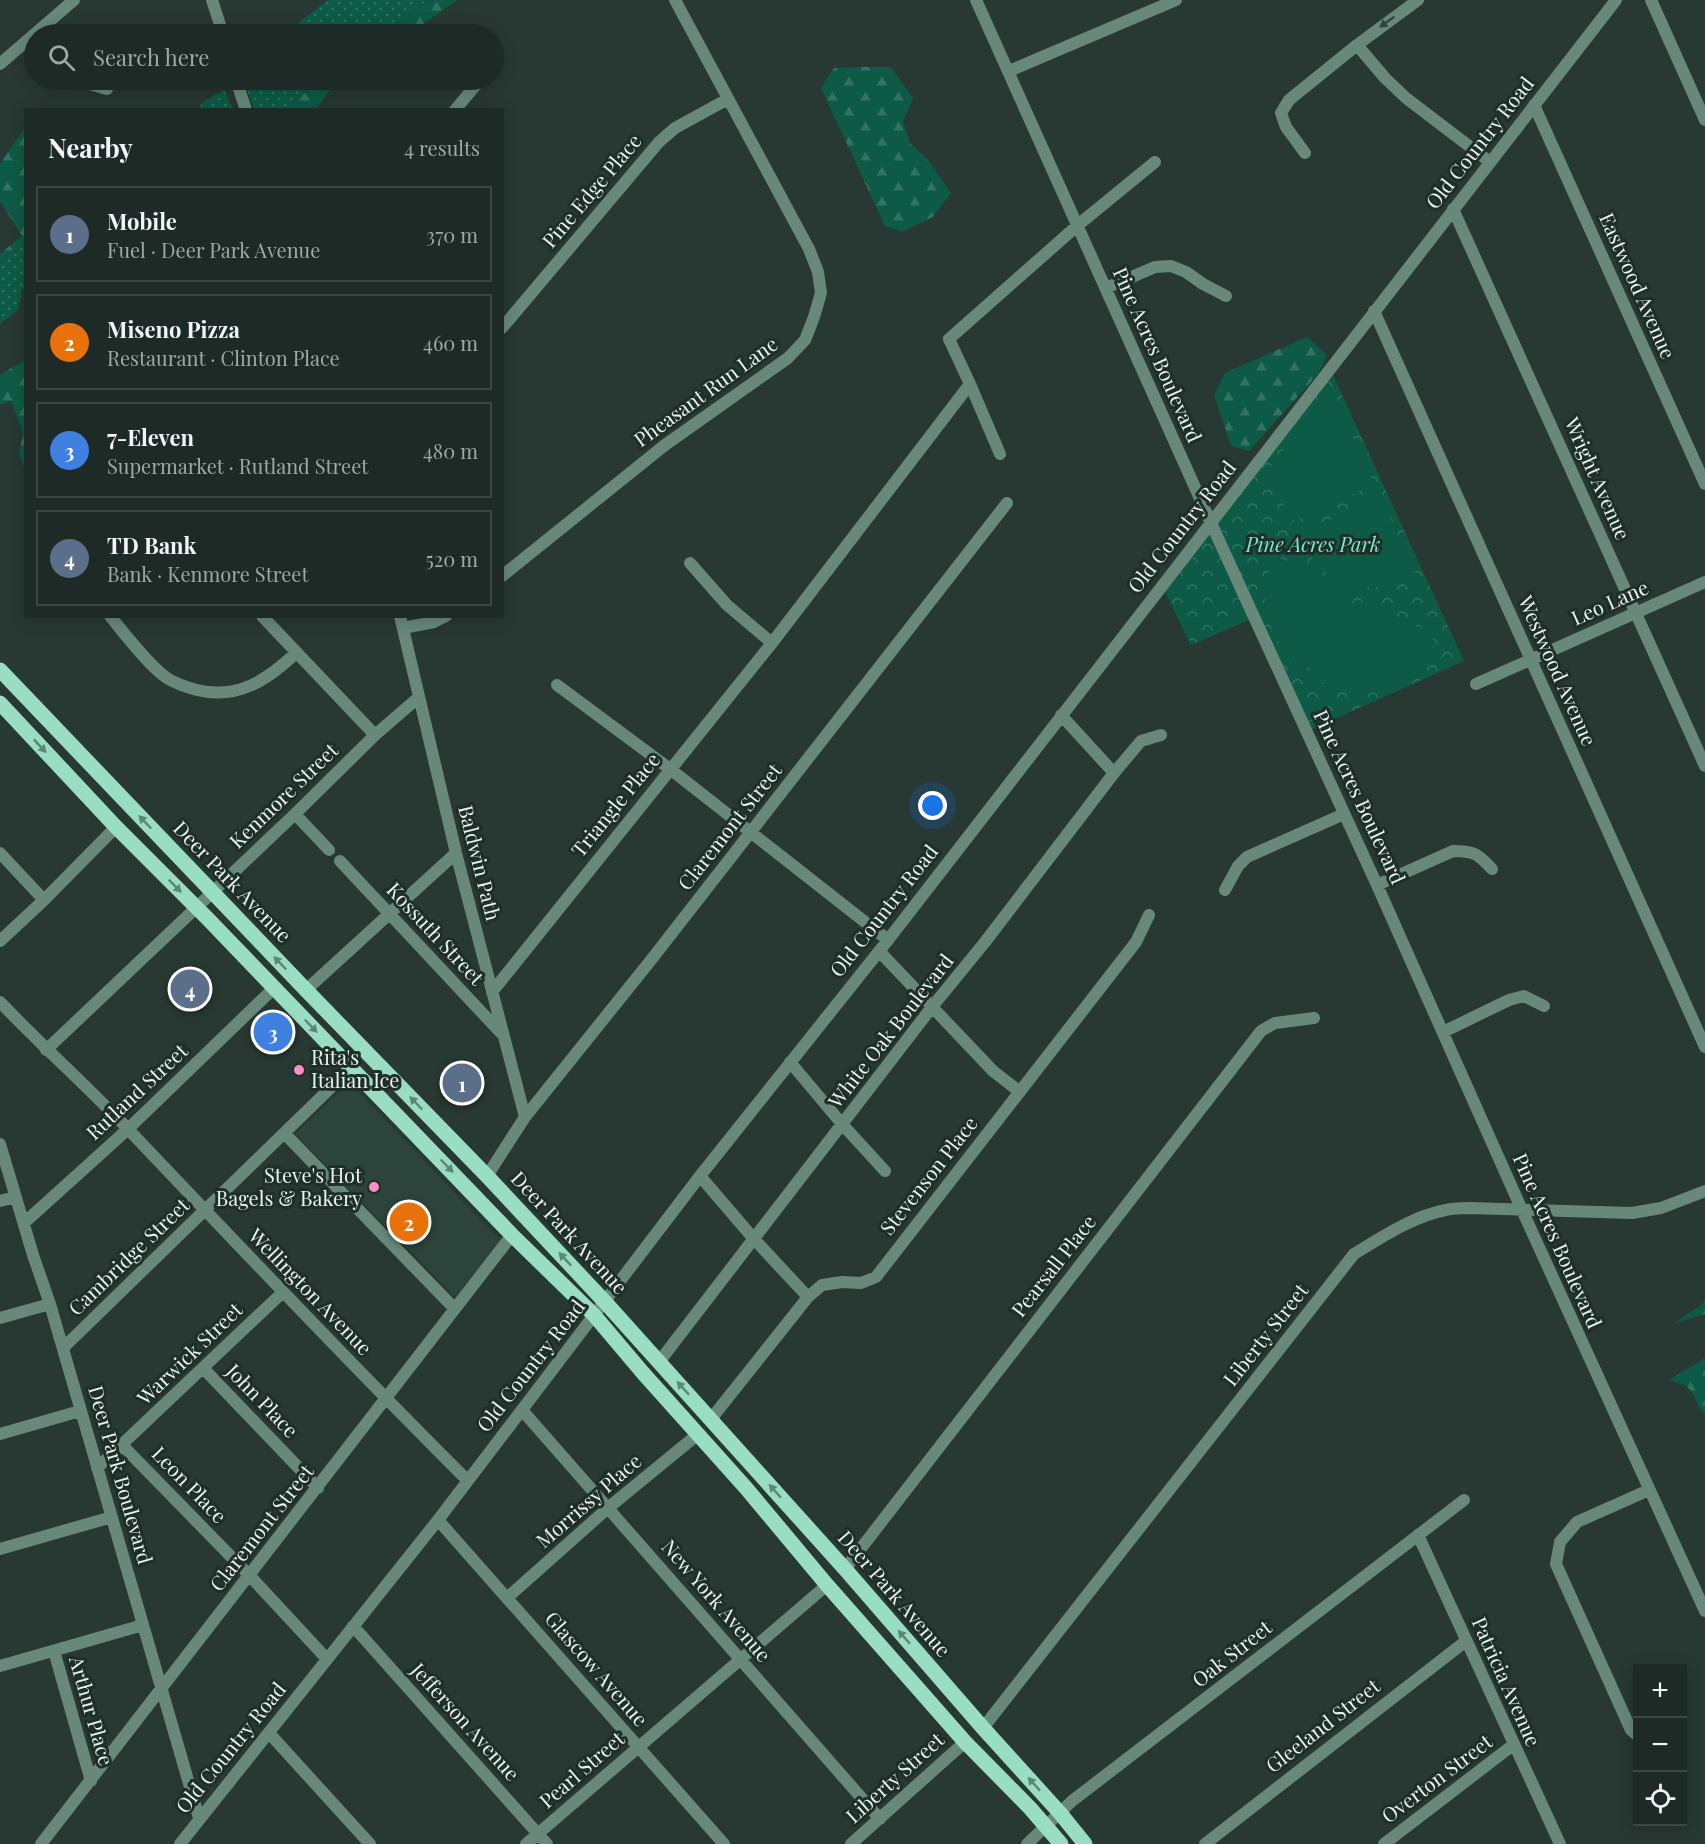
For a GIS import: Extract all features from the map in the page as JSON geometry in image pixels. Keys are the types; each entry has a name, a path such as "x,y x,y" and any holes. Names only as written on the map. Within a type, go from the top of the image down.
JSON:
{"main road":[{"name":"Deer Park Avenue","path":"0,670 487,1176 605,1302 845,1569 1085,1844"},
{"name":"Deer Park Avenue","path":"0,703 116,827 513,1235 594,1315 965,1742 1061,1844"}],"street":[{"path":"46,24 74,0"},
{"path":"212,0 220,24"},
{"name":"Pheasant Run Lane","path":"504,574 665,444 788,358 805,340 814,317 821,293 818,272 809,249 675,0"},
{"name":"Pine Acres Boulevard","path":"976,0 1705,1611"},
{"path":"1008,72 1176,0"},
{"path":"1305,153 1286,127 1281,113 1289,100 1357,45 1418,0"},
{"name":"Old Country Road","path":"180,1844 438,1520 700,1176 888,940 1616,0"},
{"path":"1651,0 1705,120"},
{"path":"0,64 24,43"},
{"path":"1357,45 1385,78 1406,98 1490,162"},
{"path":"240,90 245,108"},
{"path":"457,108 472,90"},
{"name":"Pine Edge Place","path":"504,326 659,142 675,128 728,99"},
{"name":"Eastwood Avenue","path":"1534,105 1705,483"},
{"path":"1000,454 950,339 1078,225 1155,162"},
{"name":"Wright Avenue","path":"1453,209 1705,766"},
{"path":"1106,288 1155,267 1171,266 1186,272 1226,296"},
{"name":"Westwood Avenue","path":"1374,311 1705,1047"},
{"name":"Triangle Place","path":"492,992 772,643 970,384"},
{"name":"Claremont Street","path":"487,1176 525,1118 1007,503"},
{"path":"690,563 727,605 772,643"},
{"name":"Leo Lane","path":"1476,684 1705,582"},
{"path":"112,618 165,677 184,686 203,691 225,693 247,688 264,680 296,653"},
{"path":"264,618 375,735"},
{"path":"401,622 434,622 442,618"},
{"name":"Baldwin Path","path":"401,622 456,853 525,1118"},
{"path":"557,685 751,831 888,940"},
{"name":"Kenmore Street","path":"46,1050 375,735 419,696"},
{"path":"1060,715 1114,773"},
{"name":"White Oak Boulevard","path":"659,1362 1114,773 1142,741 1161,735"},
{"path":"295,814 329,850"},
{"path":"1225,890 1238,866 1247,857 1344,814"},
{"path":"0,941 116,827"},
{"path":"1377,885 1453,850 1478,855 1492,869"},
{"path":"0,853 44,900"},
{"path":"306,990 456,853"},
{"name":"Kossuth Street","path":"340,861 502,1034"},
{"name":"Stevenson Place","path":"711,1419 808,1297 822,1285 842,1282 861,1283 876,1276 1136,942 1149,915"},
{"path":"879,951 993,1071 1020,1092"},
{"name":"Rutland Street","path":"24,1223 128,1129 274,988"},
{"path":"1443,1032 1509,1000 1524,996 1544,1006"},
{"name":"Wellington Avenue","path":"0,1002 128,1129 386,1399 467,1480"},
{"name":"Pearsall Place","path":"845,1569 1261,1031 1275,1023 1314,1018"},
{"path":"790,1062 885,1171"},
{"name":"Cambridge Street","path":"63,1348 352,1067"},
{"path":"285,1134 455,1310"},
{"name":"Deer Park Boulevard","path":"0,1144 50,1304 200,1818"},
{"path":"700,1176 808,1297"},
{"name":"Liberty Street","path":"983,1728 1354,1254 1395,1230 1425,1216 1446,1210 1470,1208 1632,1213 1660,1208 1705,1191"},
{"path":"0,1201 16,1197"},
{"name":"Claremont Street","path":"41,1844 513,1235"},
{"name":"Warwick Street","path":"97,1468 283,1292"},
{"path":"0,1318 50,1304"},
{"name":"John Place","path":"203,1368 318,1488"},
{"name":"New York Avenue","path":"522,1410 880,1819"},
{"path":"0,1434 80,1411"},
{"name":"Morrissy Place","path":"508,1598 608,1508 697,1435"},
{"name":"Leon Place","path":"122,1445 249,1575 326,1658"},
{"path":"1633,1732 1556,1564 1560,1542 1577,1522 1649,1490"},
{"name":"Oak Street","path":"1028,1844 1072,1801 1464,1500"},
{"path":"0,1549 112,1517"},
{"name":"Glascow Avenue","path":"438,1520 724,1844"},
{"name":"Patricia Avenue","path":"1418,1536 1560,1844"},
{"name":"Pearl Street","path":"526,1844 827,1585"},
{"path":"0,1666 143,1625"},
{"name":"Jefferson Avenue","path":"353,1626 547,1844"},
{"name":"Gleeland Street","path":"1205,1844 1466,1641"},
{"name":"Arthur Place","path":"54,1651 91,1781"},
{"path":"269,1733 367,1843"},
{"name":"Liberty Street","path":"851,1844 965,1742"},
{"name":"Overton Street","path":"1384,1844 1513,1745"}],"shaded area":[{"path":"349,1082 501,1241 456,1298 295,1134"}],"green space":[{"path":"328,0 428,0 396,24 297,24"},
{"path":"429,0 457,0 424,24 397,24"},
{"path":"891,67 913,98 903,122 910,143 928,160 951,193 933,217 902,232 885,226 821,88 834,68"},
{"path":"224,90 233,108 200,108 202,103"},
{"path":"247,90 309,90 284,108 254,108"},
{"path":"309,90 330,90 317,108 284,108"},
{"path":"24,128 24,245 0,263 0,254 22,236 0,201 0,164"},
{"path":"24,245 24,288 18,310 0,324 0,263"},
{"path":"1307,337 1327,355 1318,374 1249,451 1231,446 1214,395 1225,373"},
{"path":"24,361 24,467 19,455 23,432 11,401 0,405 0,375"},
{"name":"Pine Acres Park","path":"1333,375 1464,661 1308,731 1258,616 1191,645 1164,590"},
{"path":"1326,395 1342,414 1372,478 1368,487 1294,521 1265,474"},
{"path":"1374,499 1382,500 1417,577 1388,586 1359,587 1333,577 1321,568 1307,551 1301,534"},
{"path":"1276,556 1353,588 1355,593 1351,606 1357,603 1433,632 1432,643 1422,662 1404,678 1374,692 1344,693 1327,688 1322,681 1330,659 1321,680 1282,646 1273,632 1266,608 1265,591"},
{"path":"1705,1300 1705,1314 1673,1324 1700,1306"},
{"path":"1705,1358 1705,1414 1688,1388 1669,1380"}],"place":[{"name":"TD Bank","path":"190,989"},
{"name":"7-Eleven","path":"273,1032"},
{"name":"Rita's Italian Ice","path":"299,1070"},
{"name":"Mobile","path":"462,1083"},
{"name":"Steve's Hot Bagels & Bakery","path":"374,1187"},
{"name":"Miseno Pizza","path":"409,1222"}]}
